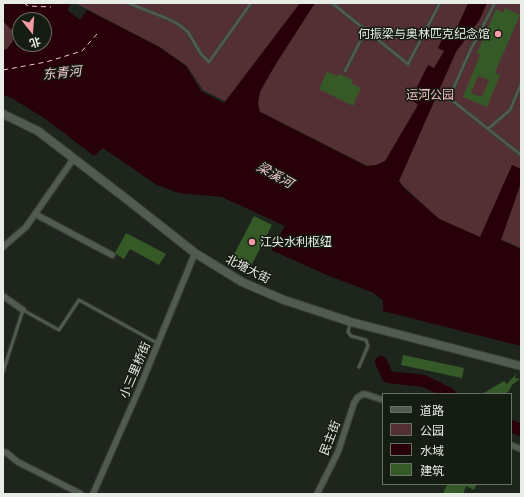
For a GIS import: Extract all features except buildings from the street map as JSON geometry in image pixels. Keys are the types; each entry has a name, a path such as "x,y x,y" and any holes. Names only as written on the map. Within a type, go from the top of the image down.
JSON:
{"main road":[{"name":"北塘大街","path":"3,114 38,132 74,158 195,253 242,282 284,300 351,322 521,366"}],"street":[{"path":"3,247 26,227 74,158"},
{"path":"35,214 112,255"},
{"name":"小三里桥街","path":"93,494 195,253"},
{"path":"3,296 23,310"},
{"name":"民主街","path":"317,494 338,452 354,403 358,397 364,394 382,400"},
{"path":"3,452 18,462 81,494"}],"lane":[{"path":"128,3 178,24 188,32 201,54 209,62 251,3"},
{"path":"332,3 408,64 440,3"},
{"path":"495,3 470,51 449,98 521,155"},
{"path":"345,71 366,30"},
{"path":"488,129 510,110 521,84"},
{"path":"3,372 23,310 59,330 78,300 158,343"},
{"path":"351,322 348,332 351,336 366,340 368,346 359,367"}],"green space":[{"name":"运河公园","path":"75,3 521,3 521,248 502,240 479,237 438,218 399,182 263,113 225,101 203,90 187,66 160,47"},
{"path":"3,21 12,30 12,42 7,49 3,50"}],"water":[{"path":"3,3 71,3 67,10 80,20 87,10 159,47 186,66 201,91 224,103 300,3 315,3 274,67 260,92 258,103 260,112 366,166 376,165 385,161 418,105 411,99 428,65 434,68 444,51 438,48 444,34 453,37 468,3 487,3 479,21 456,52 399,181 404,188 439,219 480,237 512,165 521,169 521,183 501,240 521,249 521,346 383,311 383,301 374,293 327,275 271,250 285,226 222,197 179,193 157,185 103,148 94,156 47,120 12,98 3,95 3,50 7,49 12,42 12,52 52,52 52,12 12,12 12,30 3,21"}],"waterway":[{"path":"381,362 388,377 424,381 448,393"},
{"path":"512,426 521,430"}],"ferry route":[{"path":"24,3 28,6 51,7"},
{"path":"3,70 46,62 82,51 97,34"}],"place":[{"name":"何振梁与奥林匹克纪念馆","path":"498,34"},
{"name":"江尖水利枢纽","path":"252,242"}],"water label":[{"name":"东青河","path":"62,73"},
{"name":"梁溪河","path":"275,175"}]}
